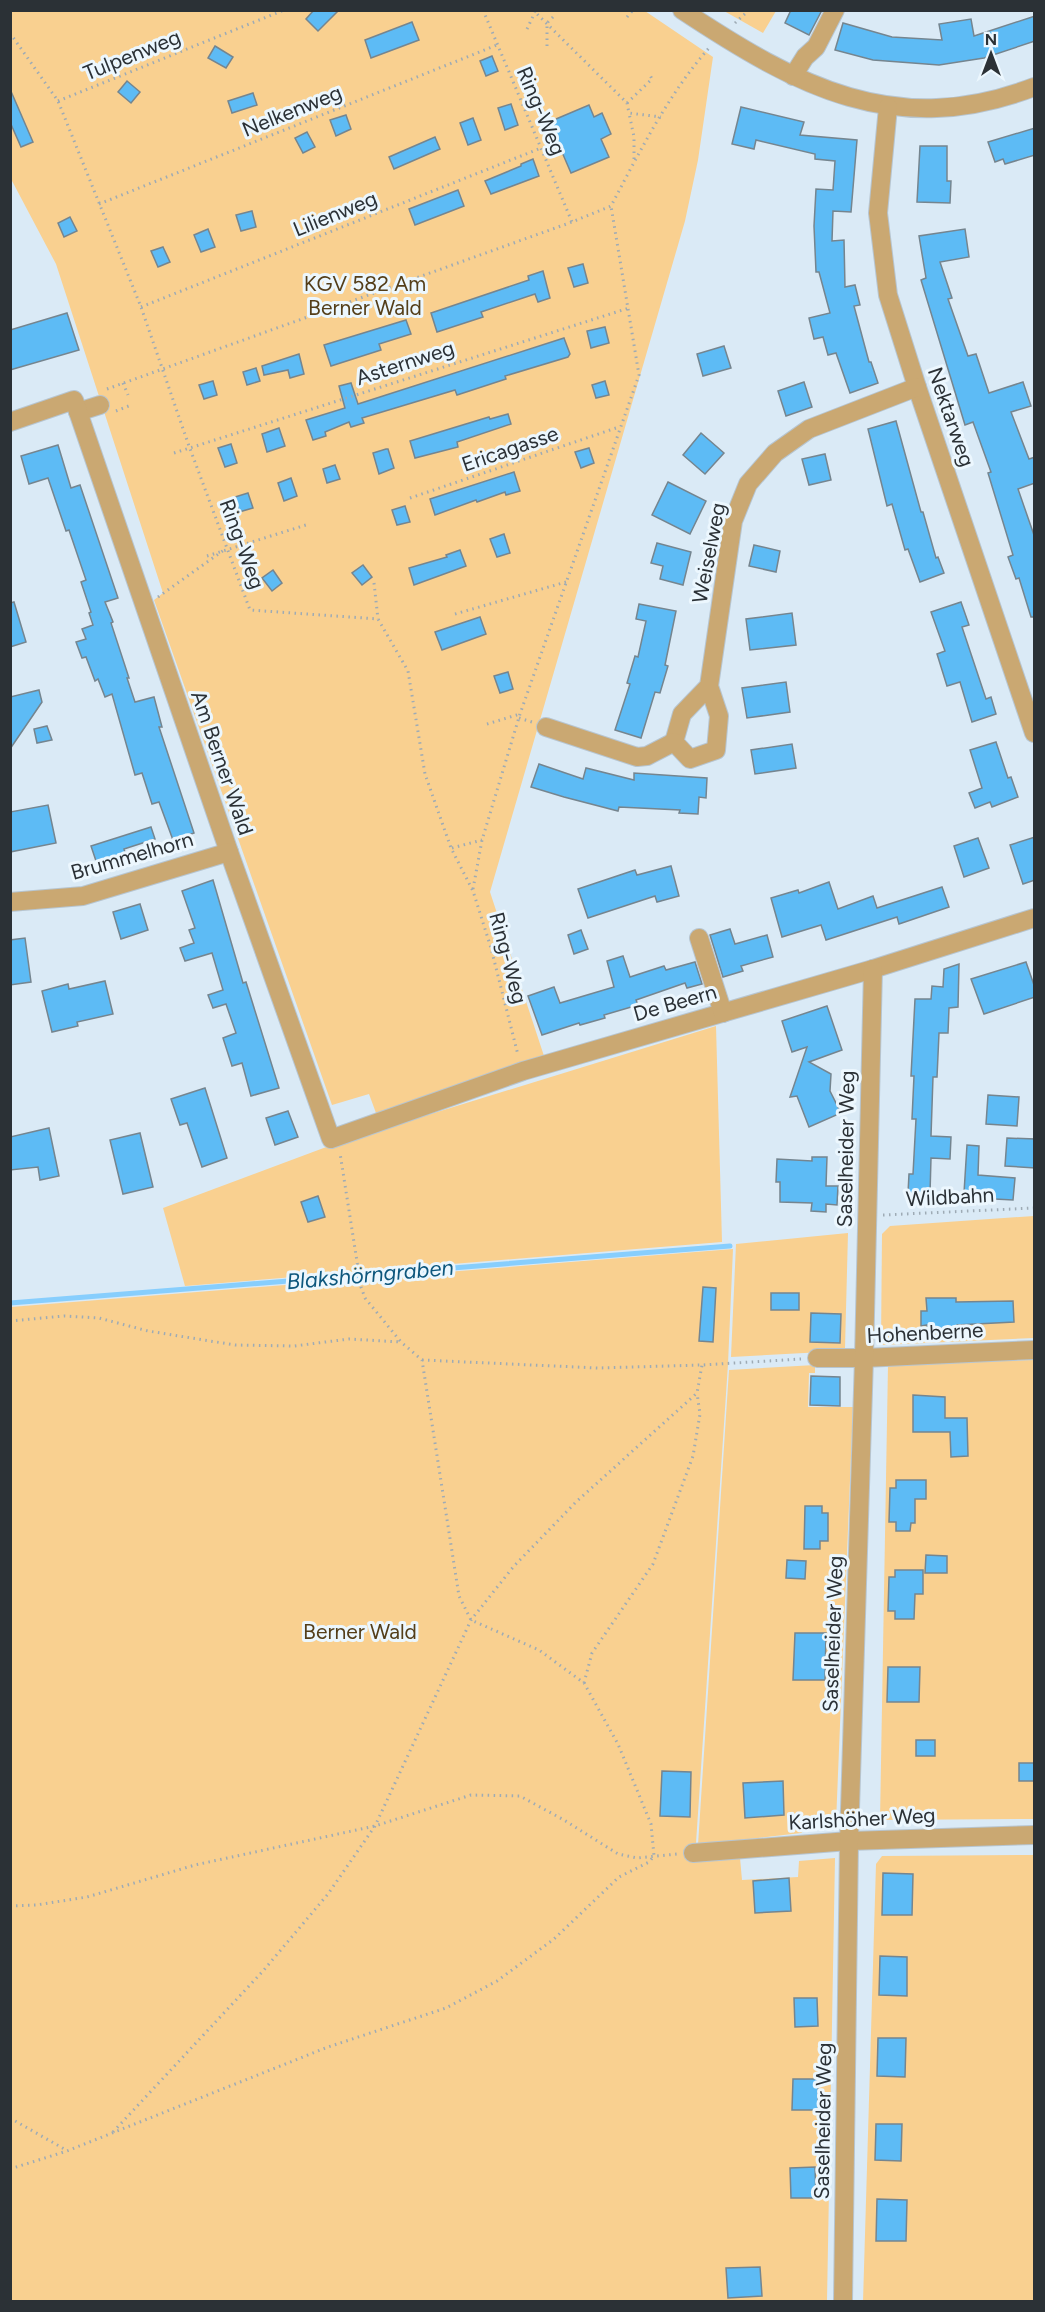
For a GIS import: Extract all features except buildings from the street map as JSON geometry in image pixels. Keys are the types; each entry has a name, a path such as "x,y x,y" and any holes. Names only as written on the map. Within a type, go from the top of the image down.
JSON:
{"street":[{"path":"682,10 720,36 793,76 860,101 888,107 916,109 966,106 1035,87"},
{"path":"793,76 805,57 816,47 835,10"},
{"name":"Nektarweg","path":"888,107 878,213 888,295 1035,733"},
{"name":"Weiselweg","path":"674,742 690,759 716,750 719,717 709,686 733,521 748,484 775,453 809,429 917,387"},
{"path":"10,422 101,398"},
{"name":"Am Berner Wald","path":"76,406 229,852 335,1144"},
{"path":"546,727 637,757 647,756 674,742 682,714 709,686"},
{"name":"Brummelhorn","path":"10,903 83,896 229,852"},
{"name":"De Beern","path":"335,1144 523,1071 873,969 1035,918"},
{"path":"699,938 723,1013"},
{"name":"Saselheider Weg","path":"843,2301 849,1840 873,969"},
{"name":"Hohenberne","path":"817,1359 864,1359 1035,1350"},
{"name":"Karlshöher Weg","path":"693,1853 849,1840 1035,1835"}],"path":[{"name":"Tulpenweg","path":"58,101 284,10"},
{"name":"Ring-Weg","path":"483,10 572,222"},
{"path":"627,17 633,10"},
{"path":"527,29 534,11 627,103 634,137 634,161"},
{"path":"547,46 547,23 554,16"},
{"name":"Ring-Weg","path":"10,33 58,101 141,307 189,447 250,610 378,619 408,671 425,774 451,848 473,891 523,1071"},
{"path":"473,891 482,840 520,714 639,375 611,206 634,161 692,67 720,36"},
{"name":"Nelkenweg","path":"99,204 497,45"},
{"path":"627,103 652,79 649,73"},
{"path":"629,112 661,117"},
{"name":"Lilienweg","path":"141,307 541,148"},
{"path":"101,398 123,383 611,206"},
{"name":"Asternweg","path":"174,453 629,308"},
{"path":"123,383 128,396"},
{"name":"Ericagasse","path":"410,498 619,428"},
{"path":"207,556 309,524"},
{"path":"145,606 228,548"},
{"path":"455,614 567,582"},
{"path":"374,583 378,619"},
{"path":"487,724 520,714"},
{"path":"451,848 482,840"},
{"path":"335,1144 361,1287 365,1298 401,1342 422,1360 598,1368 817,1359"},
{"name":"Wildbahn","path":"866,1216 1035,1208"},
{"path":"10,1321 64,1316 99,1318 148,1331 234,1345 294,1346 349,1340 401,1342"},
{"path":"10,2169 67,2151 328,2047 446,2008 497,1981 554,1939 619,1877 649,1862 654,1856 651,1824 618,1744 584,1683 539,1650 471,1620 459,1596 422,1360"},
{"path":"584,1683 592,1653 652,1564 693,1456 700,1413 697,1393 702,1365"},
{"path":"113,2132 263,1971 328,1894 375,1826 471,1620 514,1566 576,1502 697,1393"},
{"path":"10,1906 36,1905 87,1897 195,1865 375,1826 471,1795 520,1796 618,1854 638,1858 693,1853"},
{"path":"10,2118 67,2151"}],"green space":[{"path":"776,10 763,33 724,11"},
{"name":"KGV 582 Am Berner Wald","path":"10,11 645,11 713,57 698,160 685,221 490,892 545,1059 376,1113 369,1094 332,1105 154,600 163,593 56,264 11,179"},
{"path":"716,1026 722,1242 185,1286 163,1208 337,1143"},
{"path":"1034,1216 1034,1338 881,1345 882,1234 890,1226"},
{"path":"848,1233 845,1348 842,1351 731,1357 736,1244"},
{"name":"Berner Wald","path":"733,1249 728,1364 695,1858 740,1858 742,1880 798,1877 799,1861 835,1858 827,2301 11,2302 11,1307"},
{"path":"1034,1360 1034,1819 880,1820 888,1365"},
{"path":"815,1365 815,1373 809,1373 808,1407 853,1407 836,1823 811,1825 801,1833 698,1845 729,1370"},
{"path":"1034,1855 1034,2301 863,2302 876,1864 882,1856"}],"waterway":[{"name":"Blakshörngraben","path":"10,1303 730,1246"}]}
